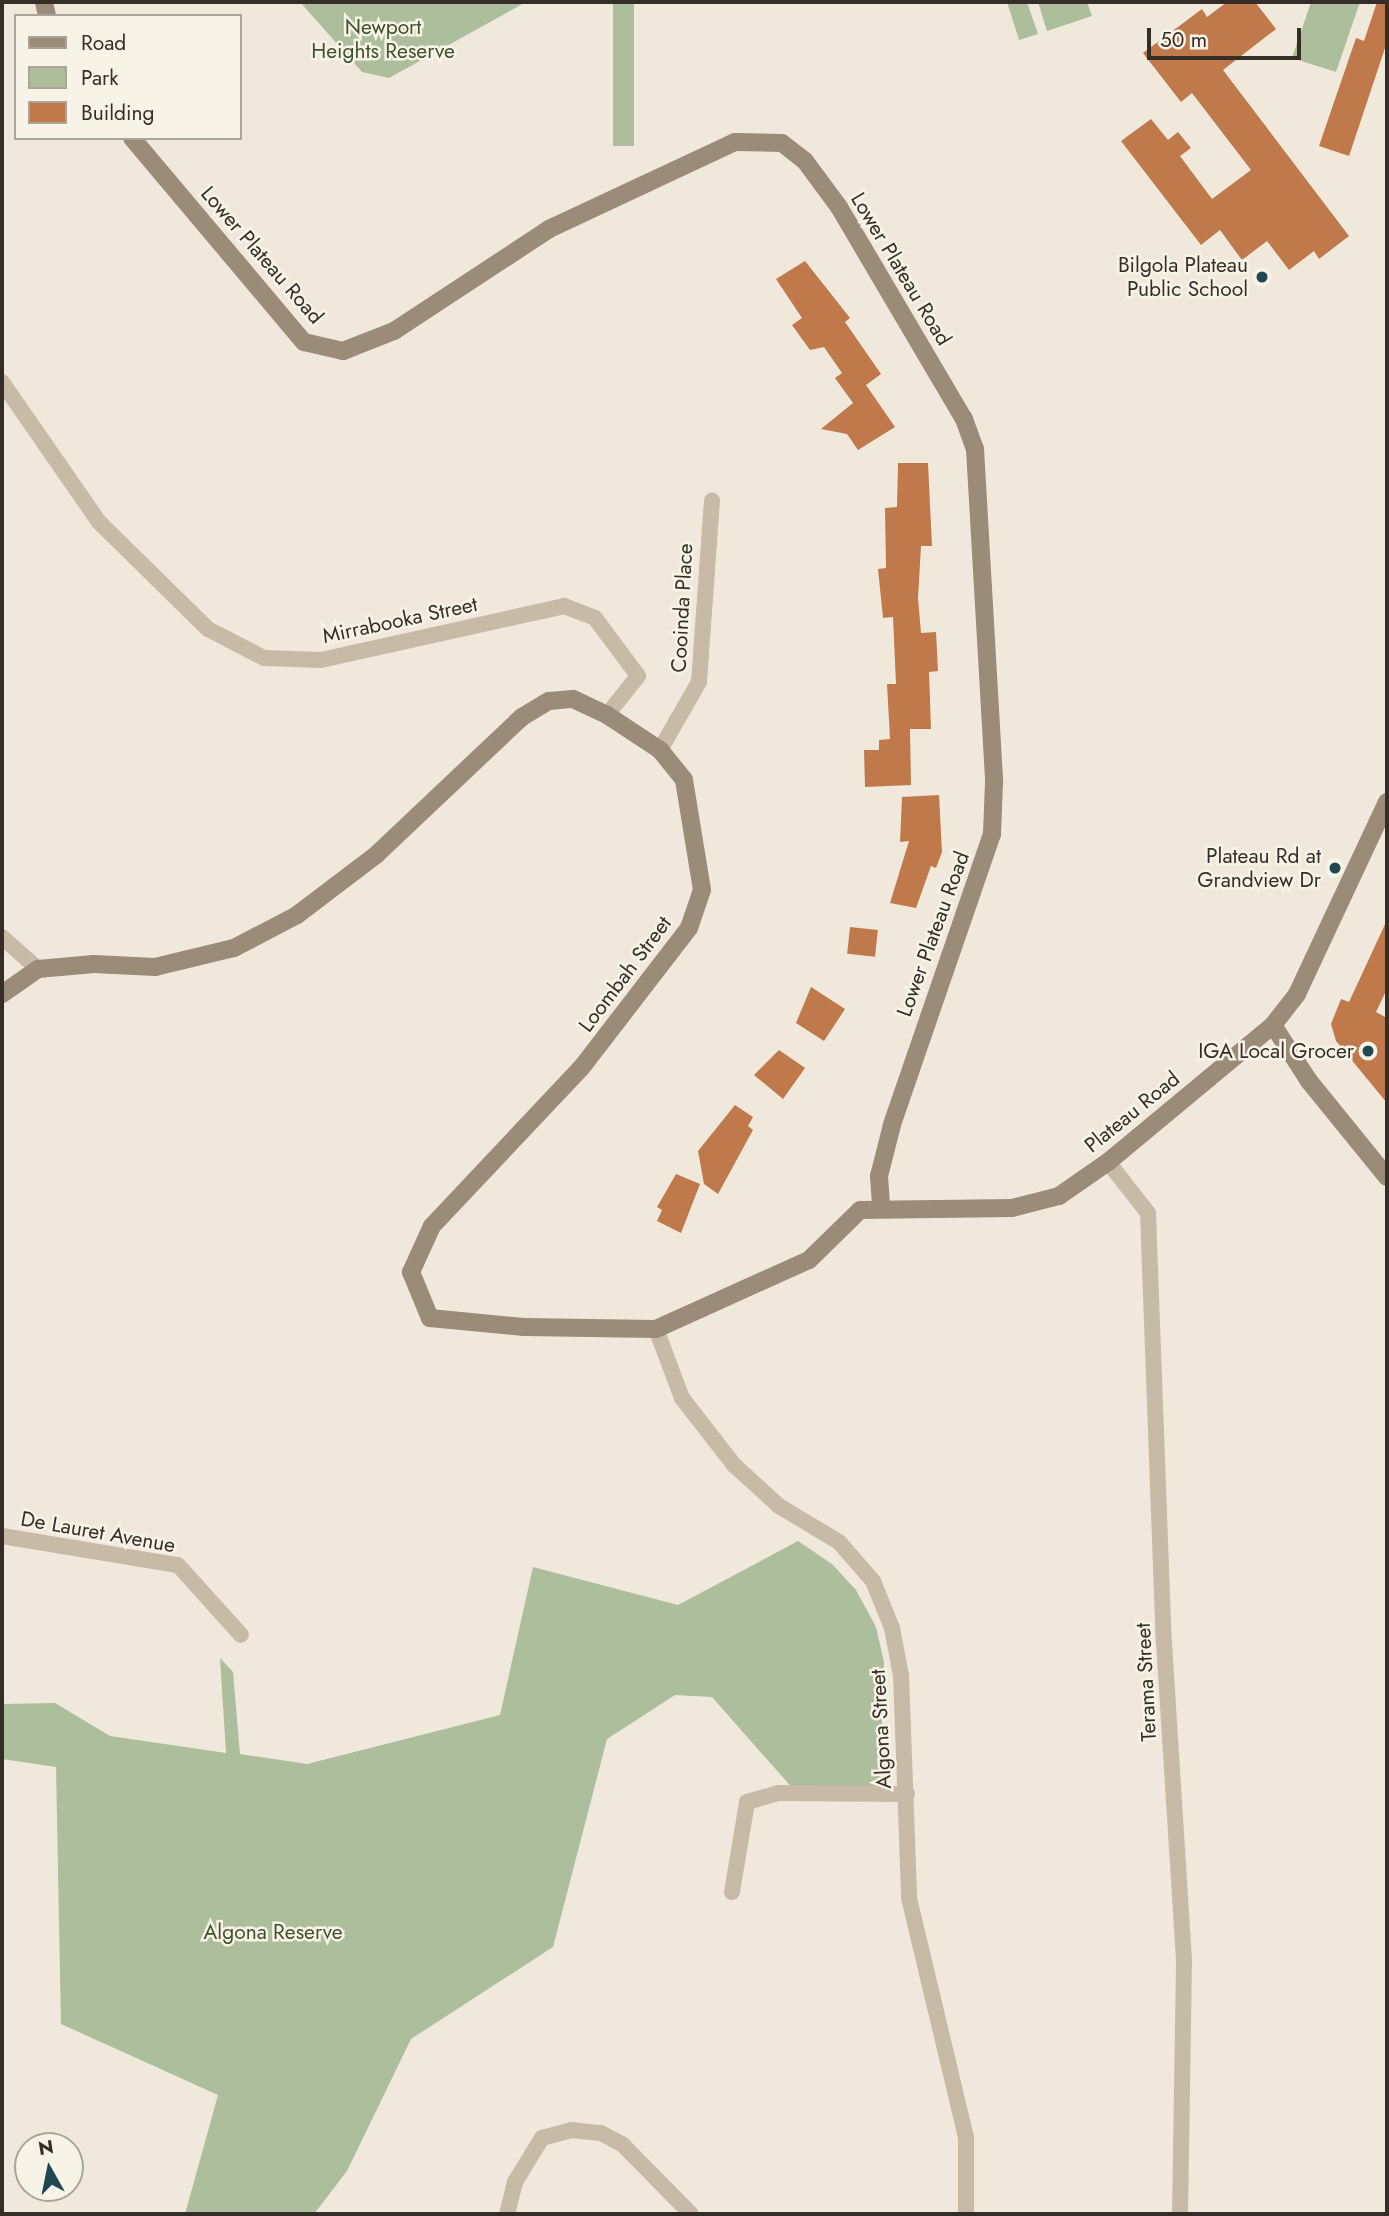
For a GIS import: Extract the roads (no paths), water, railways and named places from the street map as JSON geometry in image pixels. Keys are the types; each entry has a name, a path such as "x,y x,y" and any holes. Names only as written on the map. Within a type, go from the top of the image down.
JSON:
{"street":[{"name":"Lower Plateau Road","path":"134,140 304,342 343,351 394,331 549,229 735,142 782,143 806,161 839,207 964,419 975,449 994,782 987,854 892,1125 879,1176 881,1208"},
{"name":"Mirrabooka Street","path":"2,382 99,522 208,629 264,658 321,660 564,606 596,618 638,676 607,715"},
{"name":"Cooinda Place","path":"660,750 699,682 712,500"},
{"name":"Loombah Street","path":"38,969 94,964 155,967 234,948 298,915 376,855 522,717 548,701 573,699 607,715 660,750 691,797 702,890 689,928 581,1068 432,1226 411,1272 429,1318 524,1328 656,1328 809,1259 849,1217 881,1208"},
{"name":"Plateau Road","path":"881,1208 1012,1208 1059,1196 1108,1162 1273,1025 1297,994 1387,802"},
{"path":"2,937 38,969 2,994"},
{"path":"1273,1025 1309,1081 1387,1177"},
{"name":"Terama Street","path":"1108,1162 1148,1213 1164,1642 1184,1962 1180,2214"},
{"name":"Algona Street","path":"656,1328 682,1398 734,1465 779,1506 839,1542 873,1581 892,1628 901,1675 909,1898 965,2137 966,2214"},
{"name":"De Lauret Avenue","path":"2,1536 178,1565 242,1635"},
{"path":"732,1892 747,1802 778,1793 907,1794"},
{"path":"507,2214 515,2182 542,2138 571,2130 601,2133 622,2144 691,2214"}],"place":[{"name":"Bilgola Plateau Public School","path":"1262,277"},
{"name":"Plateau Rd at Grandview Dr","path":"1335,868"},
{"name":"IGA Local Grocer","path":"1368,1051"}],"park label":[{"name":"Newport Heights Reserve","path":"383,39"},
{"name":"Algona Reserve","path":"273,1932"}]}
